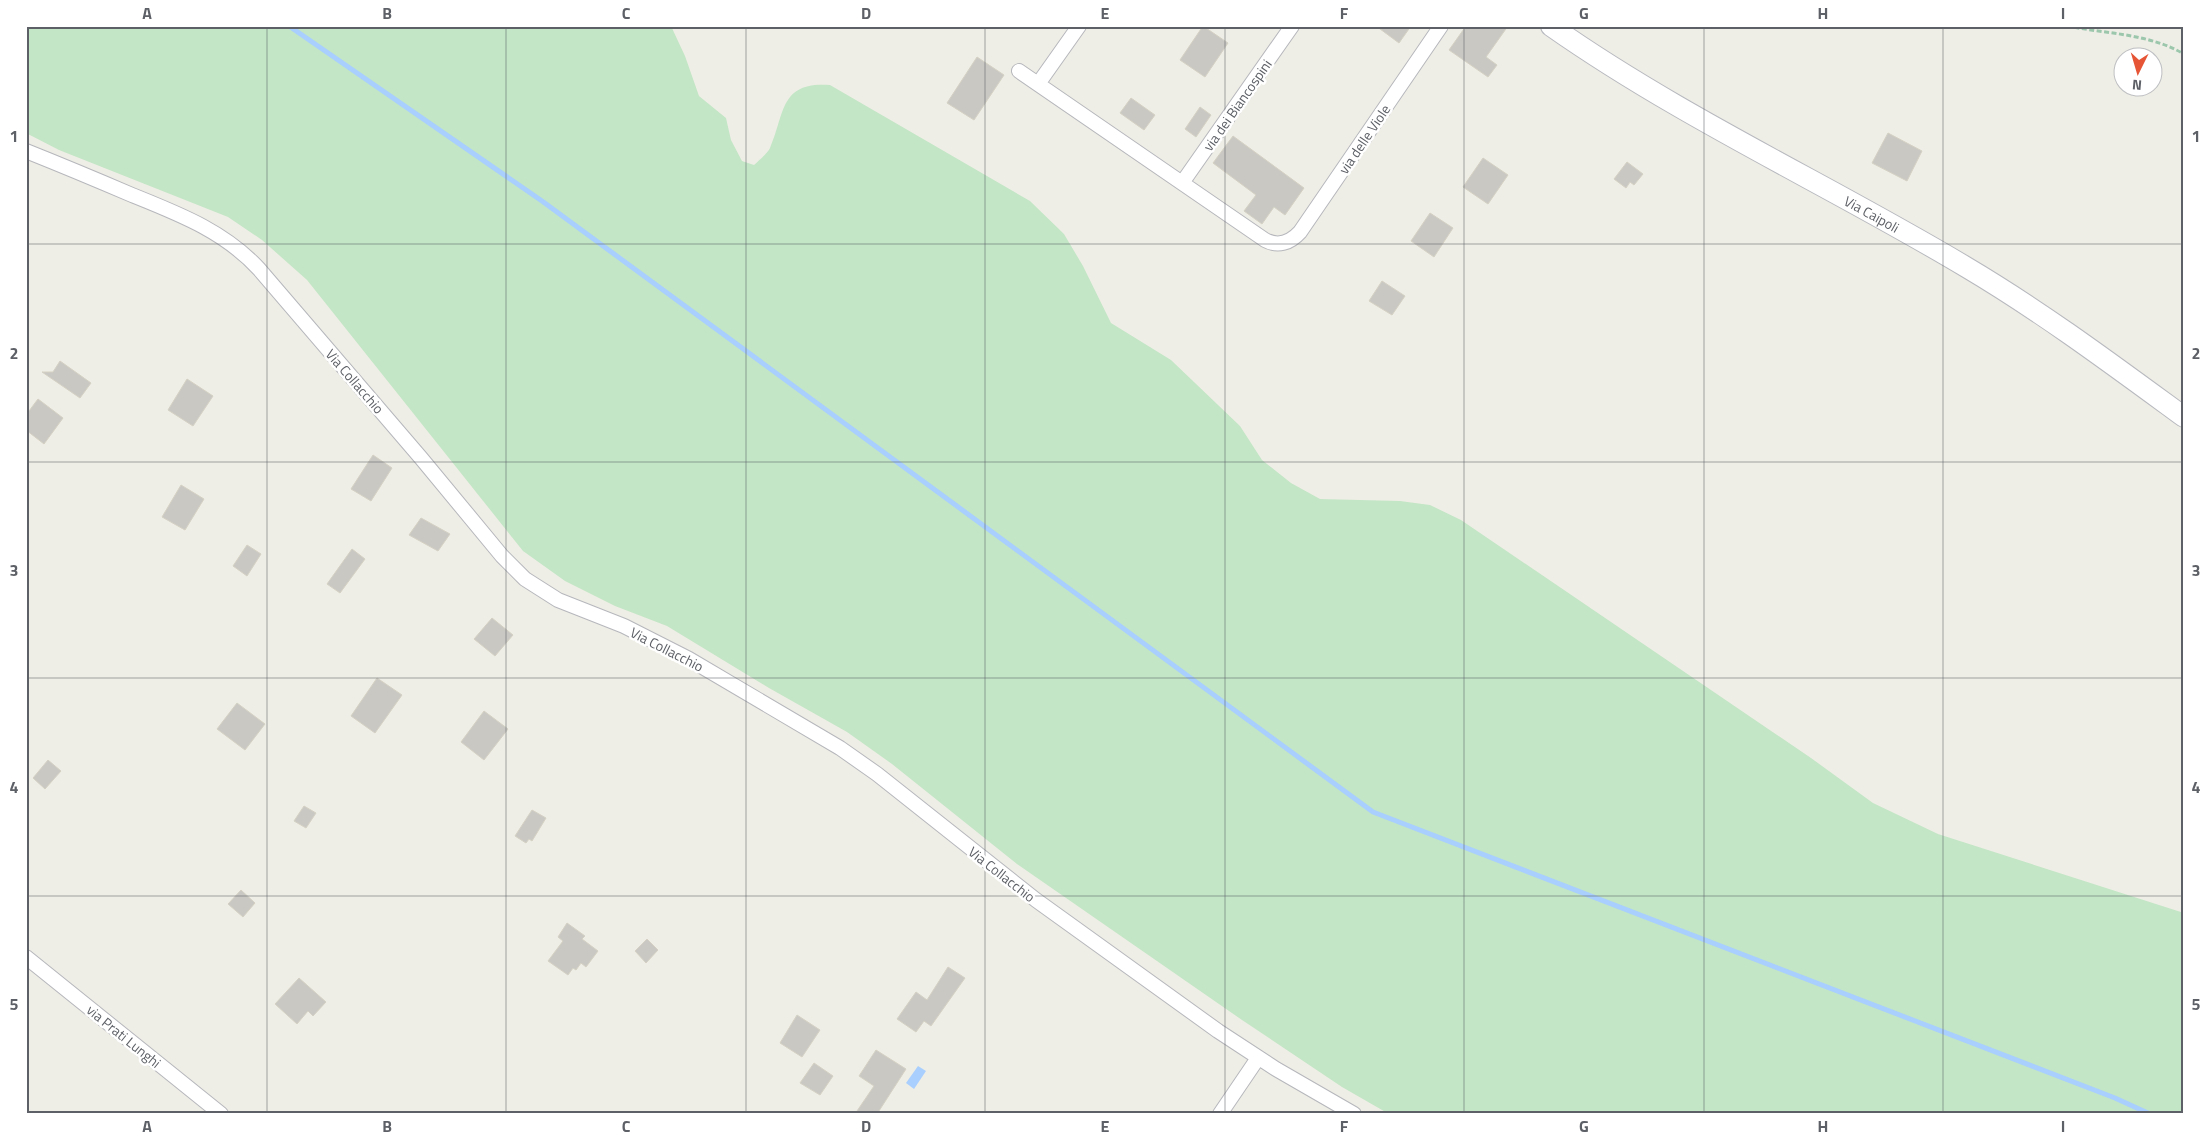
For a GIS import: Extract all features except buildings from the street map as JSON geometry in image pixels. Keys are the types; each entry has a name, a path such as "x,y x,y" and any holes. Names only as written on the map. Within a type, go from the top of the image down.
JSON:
{"street":[{"path":"1038,84 1079,26"},
{"name":"via dei Biancospini","path":"1182,183 1292,26"},
{"name":"via delle Viole","path":"1182,183 1265,240 1280,244 1293,239 1300,232 1441,26"},
{"name":"Via Caipoli","path":"1551,26 1605,63 1673,104 1982,277 2061,327 2184,417"},
{"path":"1019,71 1182,183"},
{"name":"Via Collacchio","path":"26,151 196,222 219,234 240,250 259,269 422,458 502,556 531,583 558,600 624,626 689,659 840,748 876,774 1036,900 1258,1058 1354,1114"},
{"name":"via Prati Lunghi","path":"26,957 221,1114"},
{"path":"1220,1114 1258,1058"}],"path":[{"path":"2067,26 2132,35 2174,48 2184,54"}],"green space":[{"path":"26,26 671,26 685,56 699,96 726,118 731,140 742,161 754,165 770,148 786,102 793,94 801,88 813,85 830,85 1030,201 1064,234 1083,266 1111,323 1171,360 1240,426 1262,460 1291,483 1320,499 1400,501 1430,505 1461,520 1811,758 1873,803 1938,834 2184,913 2184,1114 1389,1114 1342,1087 1242,1020 1017,864 892,764 847,732 769,688 667,626 615,606 565,581 523,551 307,280 262,240 228,217 59,150 26,133"}],"water":[{"path":"918,1066 926,1071 914,1089 906,1083"}],"waterway":[{"path":"289,26 542,201 1373,812 2115,1098 2150,1114"}]}
